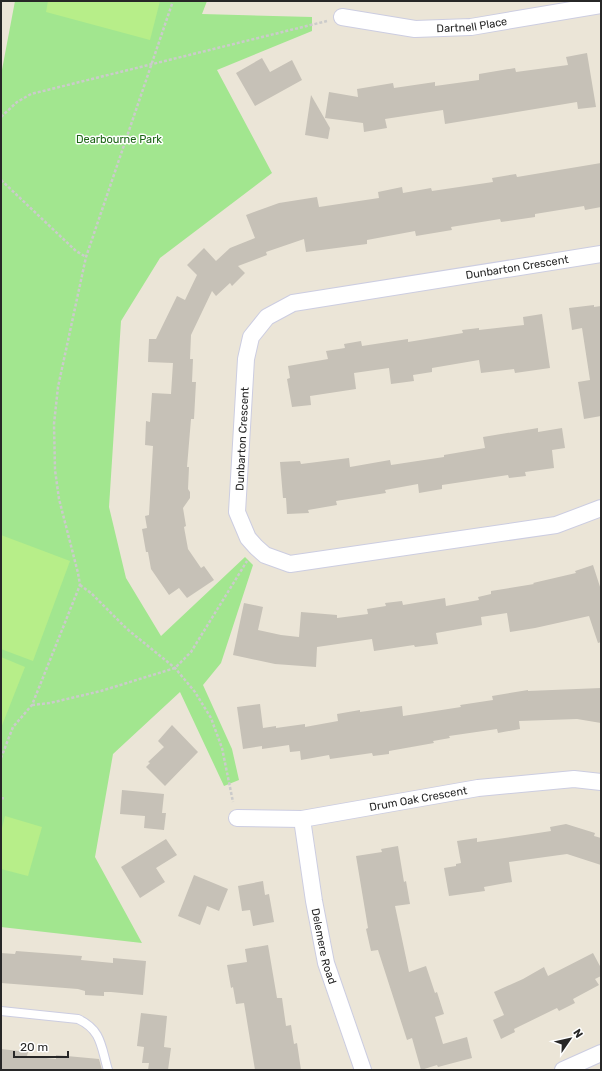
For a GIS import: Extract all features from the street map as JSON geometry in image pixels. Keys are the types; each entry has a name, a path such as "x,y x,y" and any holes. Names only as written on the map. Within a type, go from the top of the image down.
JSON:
{"street":[{"name":"Dartnell Place","path":"342,17 415,29 471,27 601,5"},
{"name":"Dunbarton Crescent","path":"601,254 293,303 267,317 251,337 246,359 237,512 248,538 256,547 265,555 290,564 556,525 601,508"},
{"name":"Drum Oak Crescent","path":"236,818 302,819 478,788 574,779 601,782"},
{"name":"Delemere Road","path":"302,819 314,901 326,963 363,1070"},
{"path":"563,1070 601,1053"}],"lane":[{"path":"1,1011 78,1019 87,1023 95,1031 99,1039 108,1070"}],"path":[{"path":"1,758 13,727 32,705 80,585 59,499 55,470 54,424 58,388 86,257 105,198 153,64 173,1"},
{"path":"1,117 18,102 31,94 342,17"},
{"path":"1,180 76,251 86,257"},
{"path":"32,705 50,703 101,691 175,668 190,652 256,547"},
{"path":"80,585 91,593 127,630 175,668 195,692 211,718 222,748 236,818"},
{"path":"1,798 6,799"}],"green space":[{"name":"Dearbourne Park","path":"15,1 207,1 202,14 312,17 312,31 217,70 272,173 160,258 121,321 109,507 126,578 161,636 245,557 253,565 221,663 203,685 232,749 239,780 224,786 180,692 113,754 95,857 142,943 1,927 1,75"},
{"path":"48,1 160,1 150,40 46,12"},
{"path":"1,535 70,561 33,661 1,649"},
{"path":"1,657 25,667 1,728"},
{"path":"5,816 42,827 28,876 1,869 1,832"}],"building":[{"path":"587,53 596,107 578,109 577,102 445,124 443,110 385,119 387,128 364,132 363,123 325,118 329,92 358,97 357,89 393,83 394,88 435,82 435,86 479,80 479,74 515,68 516,72 568,65 566,57"},
{"path":"262,58 270,72 292,60 302,80 255,106 236,73"},
{"path":"311,95 330,128 328,139 305,135"},
{"path":"601,163 601,207 585,210 584,206 535,214 535,217 501,222 500,219 451,227 452,230 416,236 415,231 367,240 367,244 306,252 304,239 266,252 267,255 238,266 245,273 232,286 230,283 216,296 212,291 191,335 190,359 193,359 192,382 196,382 194,419 191,419 187,467 189,467 188,489 190,492 190,498 183,508 186,526 184,527 188,549 201,568 204,566 214,580 187,598 179,588 169,595 151,569 142,529 147,528 145,516 149,515 153,446 145,445 146,421 150,422 152,393 171,394 173,363 148,362 149,339 156,339 177,296 185,300 197,275 187,265 204,248 216,261 230,248 255,238 246,215 279,203 317,197 319,207 379,198 378,192 402,187 403,193 431,188 432,191 493,182 492,178 516,174 517,177"},
{"path":"594,305 594,307 601,306 601,416 584,419 578,382 590,380 582,328 572,330 569,308"},
{"path":"542,314 550,368 515,373 514,369 481,373 479,360 432,368 432,372 413,375 414,381 391,384 389,368 354,373 356,389 310,396 311,405 292,407 287,379 290,378 288,366 328,359 326,351 345,348 344,344 361,341 362,346 408,339 408,342 463,333 462,330 479,328 479,330 524,325 523,317"},
{"path":"538,428 538,432 562,428 565,448 552,450 554,468 525,472 526,476 509,478 508,475 442,485 442,489 419,493 418,484 385,490 386,493 336,501 337,505 308,510 309,513 287,514 286,498 283,498 280,462 300,461 301,464 349,458 350,467 390,460 391,465 444,457 444,455 485,448 483,437"},
{"path":"593,565 601,590 601,642 598,643 589,616 510,632 507,613 481,617 482,625 436,633 438,644 415,647 414,645 374,651 372,639 317,647 316,667 275,664 233,655 244,603 263,607 258,630 299,637 301,612 337,615 337,618 368,614 367,609 386,606 385,603 402,601 403,605 445,598 446,606 479,600 478,597 491,594 491,591 534,584 533,583 576,573 575,571"},
{"path":"601,688 601,723 577,719 519,721 520,729 498,733 497,729 449,736 450,738 433,741 434,743 389,751 389,754 373,756 372,753 330,759 329,755 301,760 300,751 290,752 289,745 262,749 262,746 243,749 237,707 260,704 263,728 276,726 276,728 305,724 305,727 338,721 337,714 360,710 360,712 402,706 403,716 461,707 460,705 493,700 492,696 528,690"},
{"path":"172,725 198,752 165,786 146,767 150,763 148,762 164,747 158,741"},
{"path":"122,790 164,794 162,813 166,813 164,830 144,828 145,816 120,814"},
{"path":"566,824 595,833 594,836 601,838 601,865 567,854 509,862 512,882 484,887 485,891 449,896 444,868 456,866 456,864 461,863 457,841 477,838 477,842 551,831 550,827"},
{"path":"166,839 177,855 156,868 165,882 140,898 121,867"},
{"path":"398,846 404,882 406,881 410,904 395,906 409,972 426,966 444,1014 435,1017 443,1044 467,1037 472,1058 438,1067 437,1065 421,1070 412,1038 407,1040 378,950 371,951 366,929 368,928 356,856 382,852 381,849"},
{"path":"194,875 228,889 219,911 207,906 200,925 178,916"},
{"path":"263,881 265,895 269,894 274,922 253,926 250,910 242,911 238,886"},
{"path":"268,945 277,998 282,998 286,1026 291,1025 294,1044 297,1043 301,1070 255,1070 244,1003 236,1004 233,987 231,988 227,965 247,962 245,949"},
{"path":"16,951 82,956 81,960 113,963 113,958 146,961 143,995 104,992 104,996 85,995 85,991 78,989 1,983 1,953 15,954"},
{"path":"593,953 601,968 601,976 595,979 599,985 573,999 575,1003 559,1011 557,1008 514,1029 515,1032 501,1039 493,1020 504,1015 494,992 523,979 544,967 548,976"},
{"path":"141,1013 167,1016 164,1047 171,1048 168,1070 148,1070 149,1063 142,1063 144,1047 137,1046"},
{"path":"1,1049 28,1052 27,1056 56,1059 56,1055 99,1059 102,1070 1,1070"}]}
